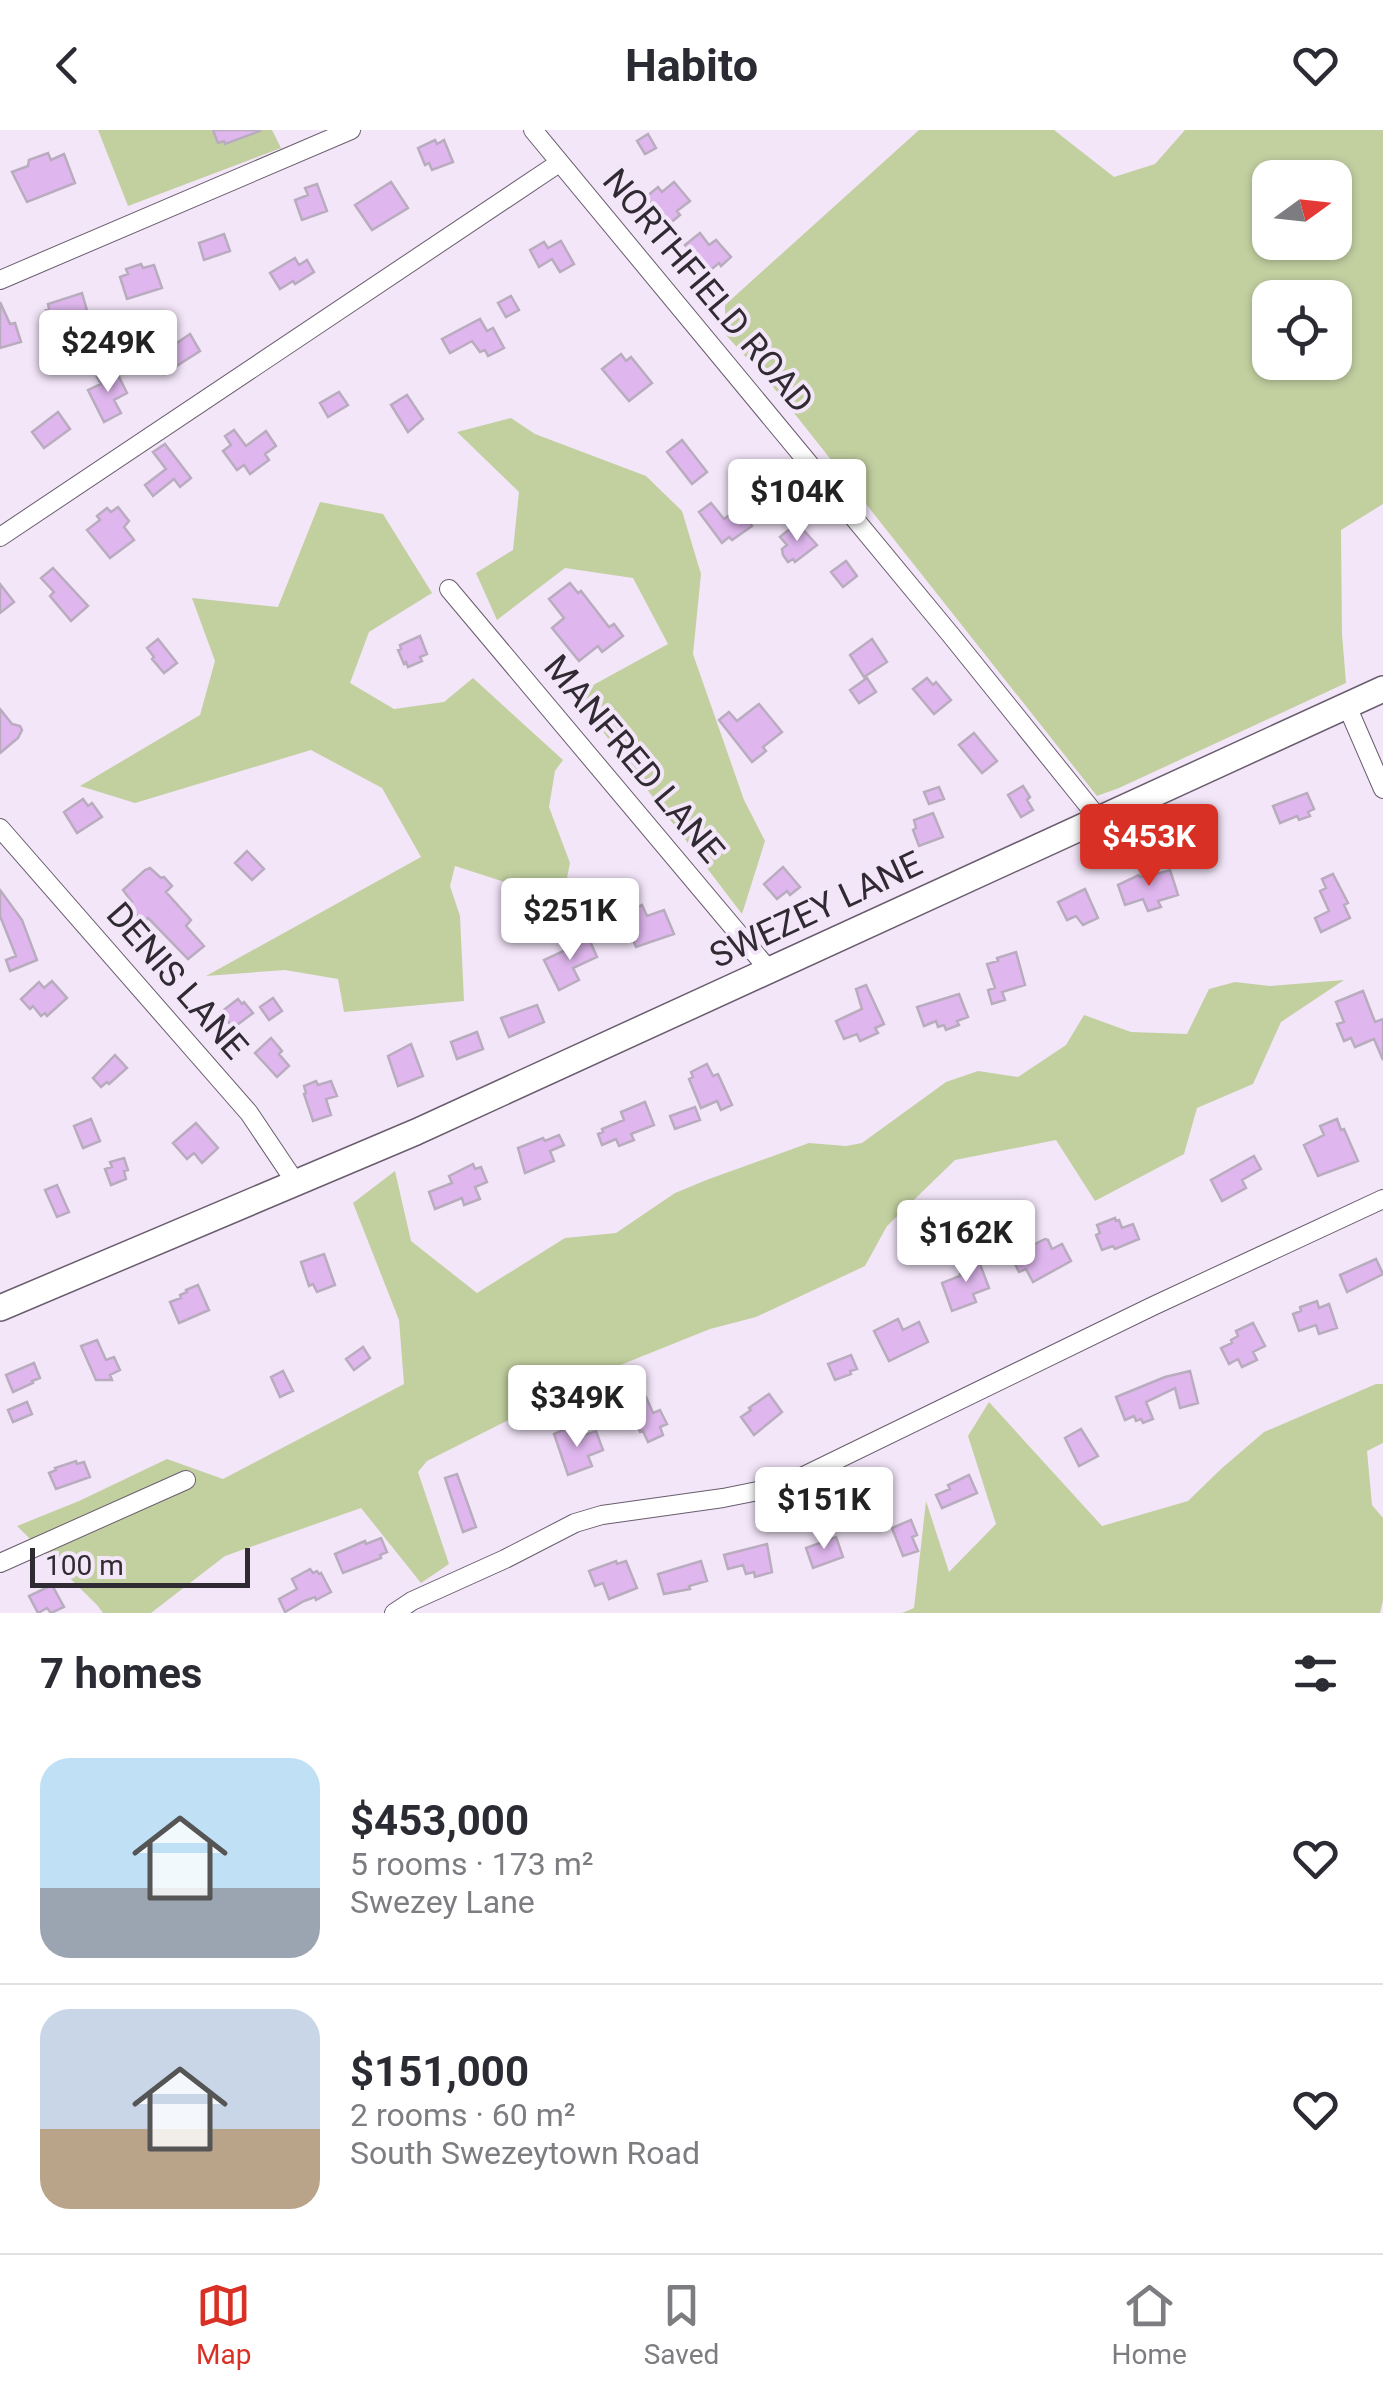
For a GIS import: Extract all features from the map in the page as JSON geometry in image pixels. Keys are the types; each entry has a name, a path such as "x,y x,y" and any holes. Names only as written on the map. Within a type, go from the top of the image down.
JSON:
{"street":[{"path":"0,280 351,130"},
{"name":"NORTHFIELD ROAD","path":"533,130 1099,819"},
{"path":"0,537 559,163"},
{"name":"MANFRED LANE","path":"449,589 769,970"},
{"name":"SWEZEY LANE","path":"0,1308 451,1117 1383,689"},
{"path":"1347,706 1383,788"},
{"name":"DENIS LANE","path":"0,828 249,1113 296,1183"},
{"path":"394,1613 575,1522 782,1486 1153,1306 1383,1200"},
{"path":"0,1563 186,1480"}],"green space":[{"path":"98,130 272,130 281,148 128,206"},
{"path":"919,130 1054,130 1114,177 1155,164 1185,130 1383,130 1383,504 1341,530 1346,683 1097,796 779,394 725,334 725,305"},
{"path":"511,418 535,434 646,476 682,511 701,574 693,654 744,800 765,841 742,914 575,695 668,644 633,578 565,568 497,620 476,573 513,550 519,492 457,432"},
{"path":"320,502 383,514 432,593 369,632 350,683 394,709 444,702 473,678 563,760 555,771 549,807 570,863 564,893 526,889 455,866 450,886 460,916 464,1001 344,1012 338,979 285,970 206,976 421,857 382,788 311,750 135,803 80,786 200,715 215,661 192,598 278,607"},
{"path":"1344,980 1281,1022 1253,1084 1197,1108 1184,1154 1095,1201 1056,1140 955,1160 887,1226 865,1266 756,1317 710,1329 608,1370 427,1461 418,1472 449,1564 421,1583 361,1508 225,1556 151,1613 103,1613 17,1526 167,1459 223,1479 404,1384 399,1320 353,1203 395,1171 411,1241 477,1293 565,1238 616,1233 675,1193 709,1179 809,1143 862,1143 946,1082 978,1071 1018,1077 1066,1045 1084,1015 1131,1032 1187,1034 1209,989 1235,982 1270,986"},
{"path":"1383,1384 1383,1443 1367,1451 1372,1505 1383,1518 1380,1613 902,1613 914,1608 926,1501 949,1572 996,1524 968,1436 989,1402 1102,1526 1188,1501 1264,1432"}],"building":[{"path":"213,130 260,131 225,144 218,143"},
{"path":"648,134 656,148 645,154 637,141"},
{"path":"435,140 437,144 444,140 453,162 432,170 429,163 425,165 418,148"},
{"path":"48,153 51,160 64,154 75,183 27,202 12,172"},
{"path":"391,182 408,208 372,230 355,205"},
{"path":"674,182 690,201 669,224 646,197 658,187 662,192"},
{"path":"317,184 327,211 302,220 295,200 308,195 305,188"},
{"path":"700,233 709,245 716,240 731,257 708,272 685,245"},
{"path":"224,234 230,251 204,260 199,243"},
{"path":"561,241 574,264 560,272 552,259 539,267 530,250 544,242 548,248"},
{"path":"295,258 299,265 307,260 314,272 280,289 270,273"},
{"path":"141,264 143,268 154,265 162,288 127,299 120,277 128,274 126,269"},
{"path":"82,293 88,314 77,318 81,332 57,340 46,310 48,304"},
{"path":"511,296 519,310 506,317 498,303"},
{"path":"0,302 10,324 15,323 21,342 0,348"},
{"path":"480,319 487,331 493,328 504,348 488,356 472,341 450,353 442,339"},
{"path":"190,334 200,351 164,374 155,358"},
{"path":"621,354 626,361 631,357 652,383 629,401 602,369"},
{"path":"111,370 127,393 114,400 121,413 104,422 88,390 101,384 97,377"},
{"path":"339,392 348,405 328,417 320,403"},
{"path":"407,395 423,419 408,432 391,405"},
{"path":"58,412 70,429 44,448 32,432"},
{"path":"234,430 246,446 266,431 276,446 265,454 269,460 250,474 244,465 237,470 223,451 231,445 225,436"},
{"path":"682,440 707,472 692,484 667,452"},
{"path":"165,444 191,478 180,487 174,479 153,496 145,485 166,469 153,452"},
{"path":"711,503 724,519 739,508 752,526 722,543 699,512"},
{"path":"118,507 129,521 124,527 134,540 110,558 87,530 107,508 111,512"},
{"path":"797,523 817,545 795,562 788,562 782,549 787,545 780,537"},
{"path":"846,561 857,576 843,587 831,572"},
{"path":"53,568 88,606 71,621 41,578"},
{"path":"570,583 609,627 614,624 623,636 602,652 598,646 579,661 552,628 564,618 549,599"},
{"path":"0,584 14,602 0,613"},
{"path":"420,636 427,654 408,667 398,650 400,645"},
{"path":"158,639 177,663 164,673 147,648"},
{"path":"872,639 887,662 864,677 850,655"},
{"path":"867,678 876,692 859,703 850,690"},
{"path":"927,678 933,685 936,682 951,700 934,714 913,689"},
{"path":"759,704 782,732 752,762 719,720 729,712 737,721"},
{"path":"0,709 22,730 0,753"},
{"path":"974,733 997,761 982,773 959,745"},
{"path":"1023,786 1033,810 1021,817 1008,795"},
{"path":"939,787 944,799 929,804 924,792"},
{"path":"1307,793 1314,809 1308,812 1310,816 1280,823 1273,806"},
{"path":"83,799 88,806 92,803 102,817 77,833 64,812"},
{"path":"933,813 943,837 919,846 914,820"},
{"path":"247,851 264,869 252,880 235,863"},
{"path":"783,867 800,887 777,899 764,884"},
{"path":"150,868 172,886 166,892 191,920 186,926 204,946 188,959 148,918 144,923 128,906 132,902 123,890"},
{"path":"1170,870 1178,895 1158,901 1161,907 1148,911 1143,899 1125,905 1118,885 1139,875"},
{"path":"1333,874 1348,903 1344,905 1350,918 1321,932 1315,918 1329,911 1320,891 1326,888 1322,879"},
{"path":"1085,889 1098,918 1083,925 1076,916 1067,920 1058,902"},
{"path":"0,890 22,920 37,960 10,971 6,960 16,956 0,916"},
{"path":"642,905 647,916 664,910 674,934 636,947 627,925 634,922 629,911"},
{"path":"589,939 597,957 573,968 579,980 559,990 544,960"},
{"path":"1016,952 1025,985 1002,992 1005,1000 992,1004 988,990 995,988 987,964"},
{"path":"52,981 67,998 47,1016 41,1016 21,999 39,982 44,988"},
{"path":"866,985 884,1024 875,1028 878,1033 860,1041 857,1034 844,1039 836,1021 862,1009 856,989"},
{"path":"1363,991 1375,1022 1383,1019 1383,1060 1374,1039 1355,1047 1351,1038 1344,1041 1337,1024 1344,1022 1336,1002"},
{"path":"959,994 968,1017 946,1030 944,1025 938,1027 936,1021 924,1026 917,1007"},
{"path":"273,998 282,1011 269,1020 260,1007"},
{"path":"238,999 253,1013 233,1028 221,1012"},
{"path":"537,1005 544,1022 509,1037 501,1018"},
{"path":"477,1032 483,1049 457,1059 451,1042"},
{"path":"271,1038 289,1066 277,1077 255,1053"},
{"path":"411,1044 423,1076 398,1086 388,1056"},
{"path":"115,1055 127,1068 101,1087 93,1078"},
{"path":"707,1064 713,1076 718,1074 732,1105 721,1110 717,1101 701,1108 689,1079 693,1077 691,1072"},
{"path":"316,1081 318,1085 331,1081 337,1096 326,1099 331,1115 313,1121 304,1086"},
{"path":"645,1102 654,1125 631,1134 634,1140 619,1146 616,1139 602,1145 598,1134 602,1129 624,1120 621,1112"},
{"path":"695,1107 700,1120 675,1129 670,1116"},
{"path":"91,1119 100,1141 83,1148 74,1126"},
{"path":"1337,1119 1358,1161 1318,1176 1304,1145 1324,1135 1320,1126"},
{"path":"196,1123 218,1148 202,1163 194,1153 187,1159 173,1143"},
{"path":"559,1135 564,1145 550,1151 554,1161 525,1173 518,1148"},
{"path":"1254,1156 1261,1169 1242,1180 1246,1188 1222,1201 1211,1180"},
{"path":"124,1158 126,1179 111,1185 105,1169 112,1167 110,1162"},
{"path":"473,1164 475,1169 481,1167 487,1182 475,1187 480,1199 464,1205 462,1198 435,1209 429,1192 452,1183 449,1176"},
{"path":"57,1185 69,1212 57,1217 45,1190"},
{"path":"1115,1218 1122,1228 1133,1224 1139,1239 1102,1250 1097,1225"},
{"path":"1045,1239 1052,1249 1062,1244 1071,1261 1033,1282 1026,1269 1019,1272 1011,1256"},
{"path":"324,1254 335,1285 317,1292 313,1284 309,1286 301,1262"},
{"path":"977,1256 989,1288 973,1294 976,1302 952,1311 942,1283 960,1276 965,1272 962,1264"},
{"path":"1376,1259 1383,1274 1347,1292 1340,1275"},
{"path":"198,1285 209,1310 179,1323 170,1302"},
{"path":"1317,1301 1319,1308 1329,1304 1337,1328 1319,1334 1316,1325 1299,1331 1293,1314"},
{"path":"898,1319 903,1330 919,1322 928,1342 889,1361 874,1331"},
{"path":"1253,1323 1265,1346 1253,1352 1257,1360 1242,1367 1238,1359 1229,1364 1221,1348 1232,1343 1238,1336 1236,1331"},
{"path":"97,1340 106,1360 114,1357 120,1370 110,1375 112,1380 96,1380 81,1346"},
{"path":"363,1347 370,1358 354,1370 346,1359"},
{"path":"851,1355 857,1369 835,1380 828,1364"},
{"path":"34,1363 40,1378 13,1392 6,1375"},
{"path":"283,1371 293,1391 280,1397 271,1377"},
{"path":"1190,1371 1198,1403 1180,1408 1175,1388 1146,1402 1153,1419 1143,1423 1134,1416 1125,1420 1116,1397"},
{"path":"769,1394 782,1412 754,1435 741,1417"},
{"path":"646,1397 653,1413 660,1410 667,1424 660,1427 663,1435 648,1442 630,1404"},
{"path":"27,1402 32,1414 13,1422 8,1410"},
{"path":"570,1427 574,1439 596,1431 603,1450 588,1456 592,1466 568,1475 554,1434"},
{"path":"1081,1429 1098,1456 1079,1466 1065,1438"},
{"path":"76,1461 84,1462 90,1477 56,1489 49,1473"},
{"path":"457,1474 476,1527 463,1532 445,1478"},
{"path":"969,1475 977,1493 942,1508 936,1495"},
{"path":"911,1520 918,1551 903,1556 892,1528"},
{"path":"836,1537 843,1557 813,1568 806,1548"},
{"path":"381,1538 387,1552 381,1558 343,1573 335,1554"},
{"path":"767,1544 772,1572 755,1577 754,1572 746,1574 743,1565 728,1569 724,1555"},
{"path":"626,1561 637,1588 609,1599 603,1583 595,1586 589,1571"},
{"path":"701,1561 707,1581 664,1594 658,1574"},
{"path":"310,1569 321,1573 331,1592 285,1612 279,1599 297,1589 292,1579"},
{"path":"52,1585 64,1607 38,1613 29,1596"}]}
